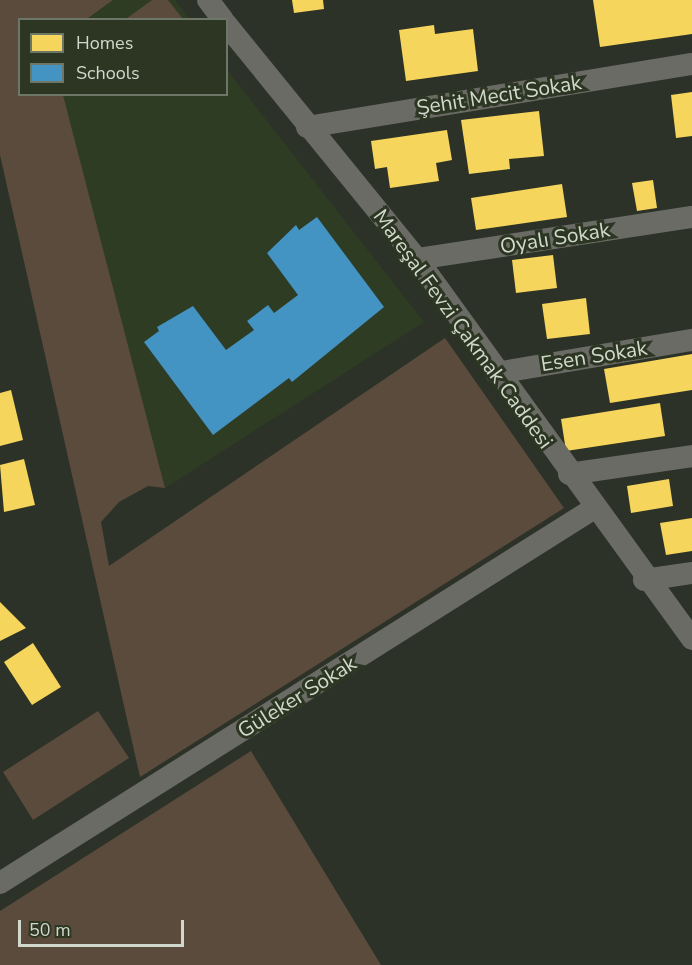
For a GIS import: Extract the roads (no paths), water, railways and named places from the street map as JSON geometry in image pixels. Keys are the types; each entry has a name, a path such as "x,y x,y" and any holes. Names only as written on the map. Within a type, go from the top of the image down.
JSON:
{"street":[{"path":"208,0 222,18"},
{"name":"Mareşal Fevzi Çakmak Caddesi","path":"228,27 307,127 417,259 644,580 692,639"},
{"name":"Şehit Mecit Sokak","path":"307,127 692,64"},
{"name":"Oyalı Sokak","path":"417,259 692,218"},
{"name":"Esen Sokak","path":"496,373 692,340"},
{"path":"568,474 692,456"},
{"name":"Güleker Sokak","path":"0,883 593,509"},
{"path":"644,580 692,573"}]}
